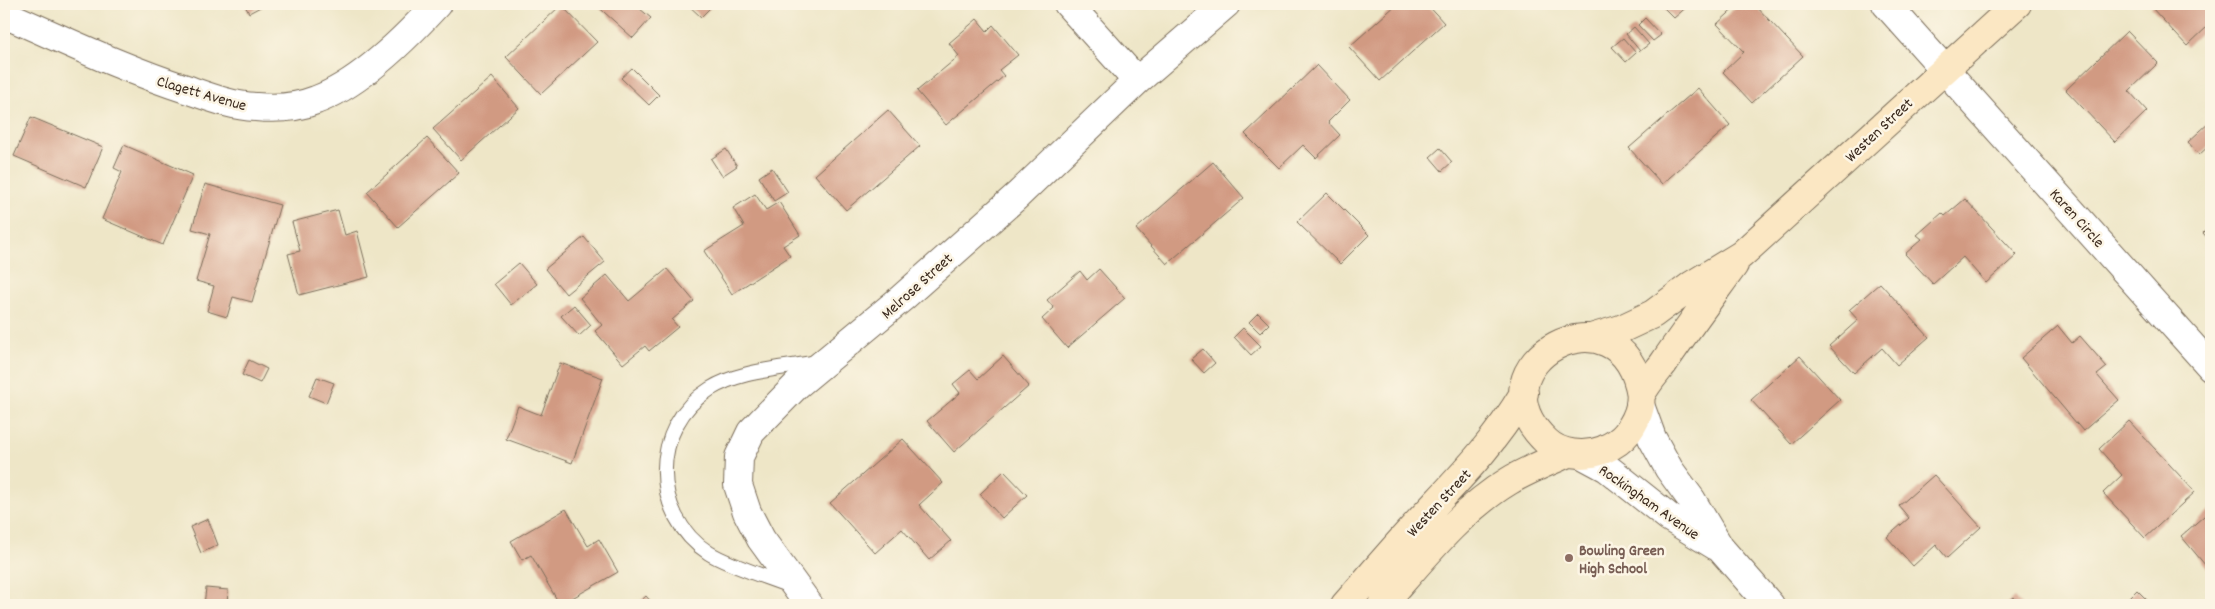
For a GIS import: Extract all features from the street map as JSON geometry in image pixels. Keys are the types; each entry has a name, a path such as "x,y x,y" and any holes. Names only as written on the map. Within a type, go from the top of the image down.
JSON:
{"street":[{"name":"Clagett Avenue","path":"4,14 149,77 221,101 255,107 286,108 316,100 344,86 394,48 437,4"},
{"path":"1068,4 1137,81"},
{"name":"Melrose Street","path":"804,597 761,538 747,512 738,485 739,457 750,432 771,409 1018,195 1137,81 1226,4"},
{"name":"Karen Circle","path":"1886,4 2211,367"},
{"name":"Westen Street","path":"1591,338 1622,329 1653,314 1692,285 1741,255 1944,68 2017,4"},
{"name":"Westen Street","path":"1641,400 1741,255"},
{"path":"1591,338 1607,343 1621,352 1632,364 1638,379 1641,400 1635,421 1626,435 1613,446 1597,452 1574,453 1550,445 1535,431 1526,413 1524,394 1528,374 1538,358 1553,345 1572,339 1591,338"},
{"name":"Westen Street","path":"1345,605 1410,531 1483,454 1508,421 1524,394"},
{"name":"Rockingham Avenue","path":"1641,400 1652,438 1664,461 1691,499 1720,548 1770,605"},
{"name":"Westen Street","path":"1382,605 1432,548 1478,503 1508,481 1574,453"},
{"name":"Rockingham Avenue","path":"1574,453 1607,468 1670,518 1720,548"}],"lane":[{"path":"804,597 710,554 694,542 681,526 672,509 666,489 664,469 666,450 682,416 694,401 725,381 829,360"}],"building":[{"path":"244,4 266,4 249,13"},
{"path":"595,4 634,4 651,18 633,38"},
{"path":"687,4 714,4 701,17"},
{"path":"1397,4 1427,4 1444,23 1380,81 1349,47"},
{"path":"1660,4 1690,4 1674,18"},
{"path":"1739,4 1754,4 1803,56 1752,103 1723,72 1744,52 1717,24"},
{"path":"2155,4 2211,4 2211,27 2209,25 2187,46 2151,7"},
{"path":"561,5 597,42 541,94 506,57"},
{"path":"1645,18 1661,35 1653,41 1638,25"},
{"path":"977,19 987,31 993,25 1018,55 999,70 1004,76 946,125 917,91 959,56 949,43"},
{"path":"1634,27 1649,44 1640,51 1626,34"},
{"path":"2127,31 2158,63 2129,91 2147,111 2115,142 2066,90"},
{"path":"1623,38 1636,53 1626,62 1612,47"},
{"path":"1317,65 1350,100 1328,122 1340,135 1316,158 1303,145 1279,168 1245,134"},
{"path":"632,68 659,95 649,105 621,78"},
{"path":"492,77 519,108 461,160 433,129"},
{"path":"1698,88 1730,125 1662,184 1629,148"},
{"path":"888,110 920,146 846,210 815,175"},
{"path":"31,117 103,147 86,187 14,156"},
{"path":"2211,121 2211,144 2199,155 2188,142"},
{"path":"427,138 459,173 398,227 367,192"},
{"path":"124,145 193,175 163,245 102,219 122,172 114,168"},
{"path":"1440,148 1452,162 1442,171 1430,157"},
{"path":"726,149 737,166 722,176 711,159"},
{"path":"1213,162 1244,198 1167,264 1136,229"},
{"path":"772,168 788,192 774,201 759,177"},
{"path":"205,184 280,205 252,302 233,297 227,317 207,311 214,286 196,281 210,234 192,229"},
{"path":"1327,193 1369,235 1340,264 1297,222"},
{"path":"755,194 766,210 779,202 800,235 783,246 790,256 732,294 704,251 744,226 733,208"},
{"path":"1965,199 2017,255 1986,283 1963,257 1933,284 1905,254 1922,239 1917,235 1942,213 1945,216"},
{"path":"338,210 345,235 357,231 369,277 299,295 288,254 300,251 292,222"},
{"path":"2211,225 2211,242 2203,233"},
{"path":"584,237 605,262 566,294 545,269"},
{"path":"519,263 537,284 511,305 494,284"},
{"path":"667,269 694,301 672,320 678,327 649,351 645,346 623,364 595,331 602,325 580,298 607,275 629,301"},
{"path":"1099,269 1125,298 1067,348 1042,319 1054,308 1047,300 1080,271 1087,280"},
{"path":"1880,283 1929,337 1897,365 1882,348 1854,373 1829,346 1858,320 1849,310"},
{"path":"574,305 591,325 579,336 561,316"},
{"path":"1258,313 1269,324 1260,333 1249,322"},
{"path":"2058,326 2072,343 2080,336 2107,367 2097,375 2119,400 2083,431 2021,358"},
{"path":"1243,328 1261,346 1251,355 1234,337"},
{"path":"1203,349 1215,363 1204,373 1191,359"},
{"path":"1003,356 1029,386 954,452 927,421 960,393 953,384 970,370 978,379"},
{"path":"1800,356 1840,400 1791,444 1751,400"},
{"path":"249,360 267,369 260,383 242,375"},
{"path":"560,363 603,378 572,463 506,439 518,406 541,415"},
{"path":"317,377 334,383 326,403 309,396"},
{"path":"2129,421 2195,492 2145,538 2103,493 2122,475 2099,449"},
{"path":"903,439 943,483 919,505 951,541 929,560 902,529 875,553 830,503"},
{"path":"1004,471 1027,495 1002,518 980,494"},
{"path":"1934,475 1981,527 1947,558 1936,545 1913,566 1887,537 1909,518 1899,506"},
{"path":"566,509 588,546 599,539 618,572 560,605 531,555 522,560 511,541"},
{"path":"2211,510 2211,572 2181,536"},
{"path":"208,519 218,545 201,553 190,527"},
{"path":"206,588 228,590 227,605 204,605"},
{"path":"2137,590 2149,602 2145,605 2132,605 2127,600"},
{"path":"646,596 654,605 636,605"},
{"path":"2014,597 2021,605 2005,605"}],"place":[{"name":"Bowling Green High School","path":"1569,558"}]}
